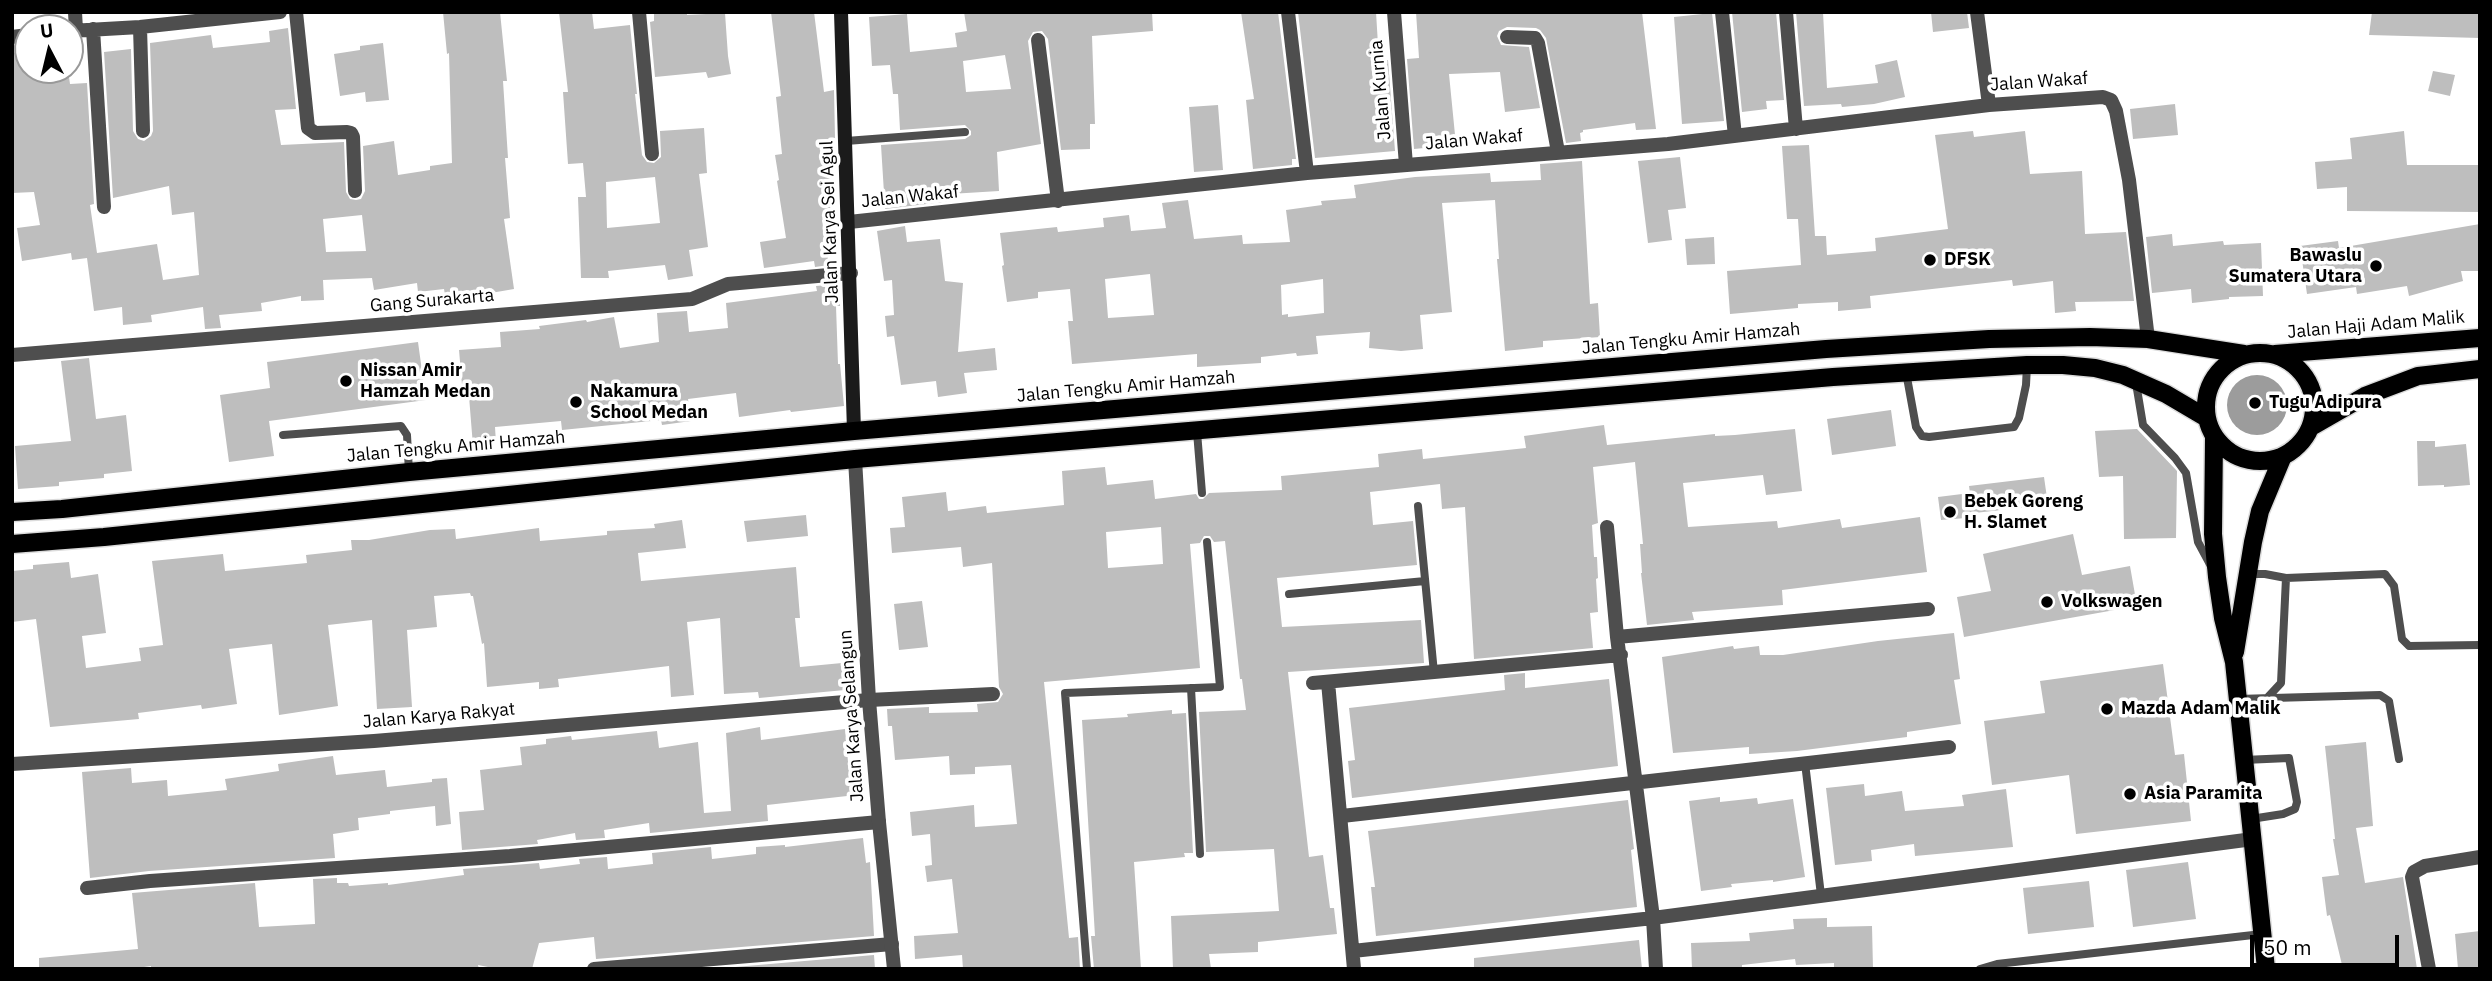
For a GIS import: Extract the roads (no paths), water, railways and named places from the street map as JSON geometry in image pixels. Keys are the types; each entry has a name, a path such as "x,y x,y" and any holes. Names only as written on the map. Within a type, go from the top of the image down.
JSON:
{"main road":[{"name":"Jalan Karya Sei Agul","path":"841,12 854,431"},
{"name":"Jalan Tengku Amir Hamzah","path":"12,512 854,431 1812,350 1989,339 2090,337 2148,339 2244,354"},
{"name":"Jalan Haji Adam Malik","path":"2275,354 2480,338"},
{"path":"2244,354 2275,354 2295,365 2309,383 2315,404 2311,427 2300,444 2283,456 2264,461 2245,460 2227,452 2214,438 2205,417 2207,390 2221,368 2244,354"},
{"path":"12,544 67,541 855,459 1906,372 2027,365 2095,368 2136,380 2205,417"},
{"path":"2311,427 2365,397 2418,376 2480,369"},
{"path":"1451,380 1453,408"},
{"path":"2214,438 2213,534 2217,577 2223,618 2234,662 2266,969"},
{"path":"2234,662 2246,574 2260,511 2283,456"},
{"path":"267,487 272,520"},
{"path":"62,509 67,541"}],"street":[{"path":"84,30 140,27 166,17 280,12"},
{"path":"296,12 308,128 315,133 351,133 355,191"},
{"path":"639,12 652,154"},
{"path":"1288,12 1307,173"},
{"name":"Jalan Kurnia","path":"1394,12 1406,165"},
{"path":"1722,12 1735,136"},
{"path":"1786,12 1796,129"},
{"path":"1977,12 1989,105"},
{"path":"140,27 143,131"},
{"path":"93,29 104,207"},
{"path":"1507,37 1535,38 1538,43 1558,152"},
{"path":"1038,40 1058,201"},
{"name":"Jalan Wakaf","path":"849,222 1307,173 1668,144 1989,105 2103,97 2114,104 2119,125 2129,180 2148,339"},
{"name":"Gang Surakarta","path":"12,355 691,299 728,284 851,273"},
{"name":"Jalan Karya Selangun","path":"855,459 869,700 894,969"},
{"path":"1606,527 1617,637 1653,918 1656,969"},
{"path":"1617,637 1928,609"},
{"path":"1354,969 1342,816 1320,683 1621,655"},
{"name":"Jalan Karya Rakyat","path":"12,764 373,741 869,700 993,694"},
{"path":"1342,816 1949,747"},
{"path":"86,888 150,881 510,856 879,822"},
{"path":"1353,951 1653,918 2253,839"},
{"path":"2429,969 2412,877 2414,872 2425,866 2480,857"},
{"path":"594,969 892,944"}],"lane":[{"path":"846,141 965,132"},
{"path":"1906,372 1916,427 1922,436 1929,437 2014,427 2019,418 2026,385 2027,365"},
{"path":"2136,380 2141,421 2186,473 2201,551 2217,577"},
{"path":"284,435 401,426 407,435 409,472"},
{"path":"1197,432 1202,493"},
{"path":"1418,506 1434,673"},
{"path":"1087,969 1065,693 1220,687 1207,542"},
{"path":"2246,574 2286,578 2385,574 2394,586 2402,639 2409,646 2480,645"},
{"path":"2268,697 2281,683 2286,578"},
{"path":"1289,594 1425,581"},
{"path":"1191,688 1200,854"},
{"path":"2237,699 2380,695 2389,701 2399,759"},
{"path":"2244,760 2289,758 2297,802 2292,811 2250,819"},
{"path":"1805,763 1821,895"},
{"path":"1980,969 1997,964 2263,934"}],"place":[{"name":"DFSK","path":"1930,260"},
{"name":"Bawaslu Sumatera Utara","path":"2376,266"},
{"name":"Nissan Amir Hamzah Medan","path":"346,381"},
{"name":"Nakamura School Medan","path":"576,402"},
{"name":"Tugu Adipura","path":"2255,403"},
{"name":"Bebek Goreng H. Slamet","path":"1950,512"},
{"name":"Volkswagen","path":"2047,602"},
{"name":"Mazda Adam Malik","path":"2107,709"},
{"name":"Asia Paramita","path":"2130,794"}]}
